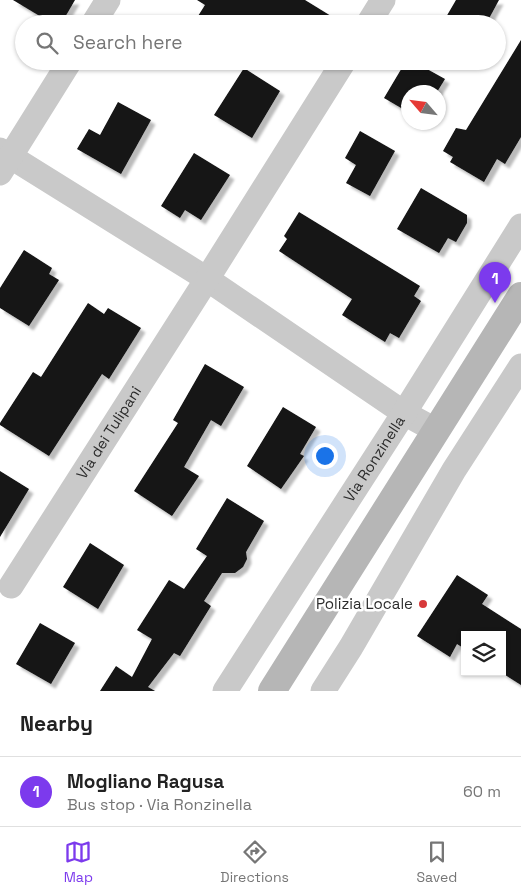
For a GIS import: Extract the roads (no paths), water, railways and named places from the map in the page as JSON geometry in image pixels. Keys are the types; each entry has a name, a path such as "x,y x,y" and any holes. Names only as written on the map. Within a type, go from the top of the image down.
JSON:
{"street":[{"path":"99,15 108,0"},
{"path":"374,15 383,0"},
{"path":"64,70 4,160 207,279 404,413 437,432"},
{"name":"Via dei Tulipani","path":"11,586 338,70"},
{"name":"Via Ronzinella","path":"225,691 404,413 521,226"},
{"path":"272,691 521,296"},
{"path":"324,691 454,470 521,366"}],"place":[{"name":"Mogliano Ragusa","path":"495,303"},
{"name":"Polizia Locale","path":"423,604"}]}
